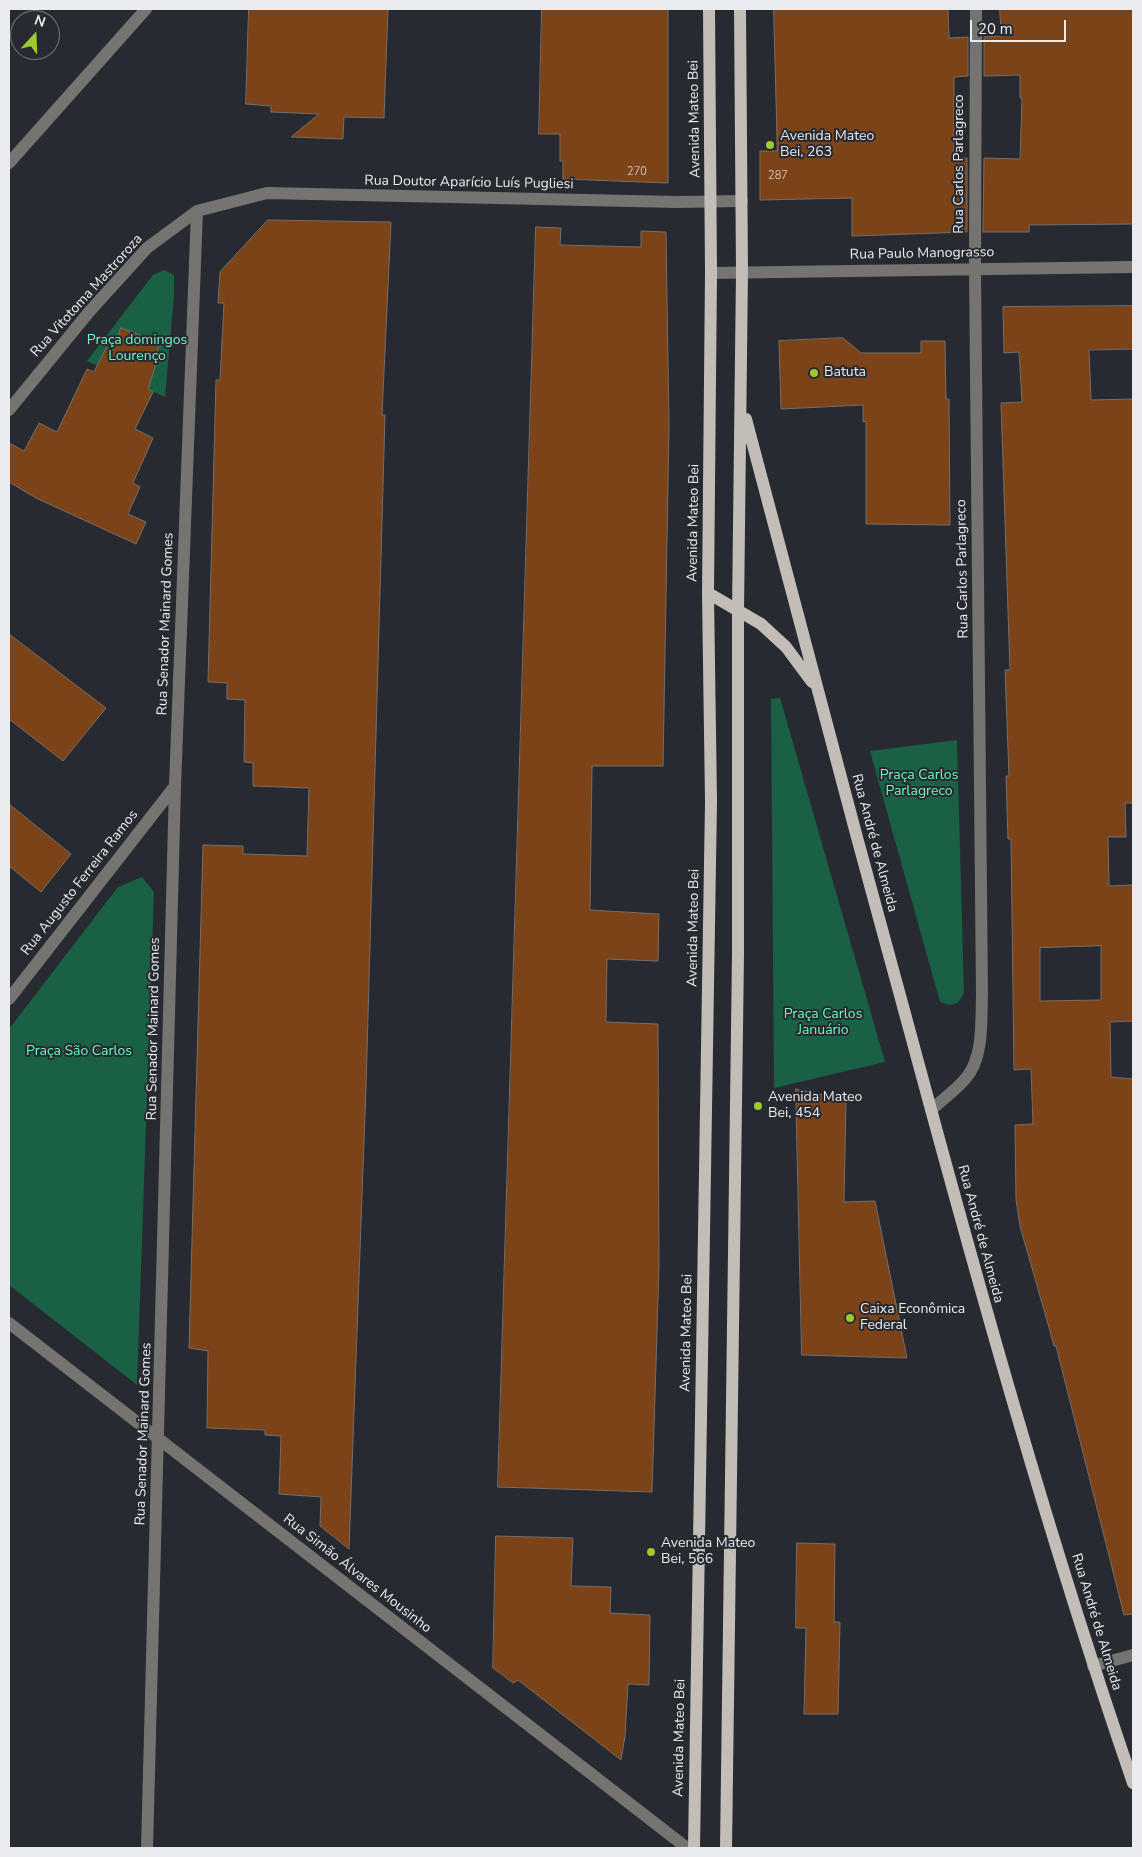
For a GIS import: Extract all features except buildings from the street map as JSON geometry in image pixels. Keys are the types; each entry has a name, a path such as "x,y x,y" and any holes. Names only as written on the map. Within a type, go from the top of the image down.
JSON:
{"main road":[{"name":"Avenida Mateo Bei","path":"694,1848 711,802 708,593 711,272 709,9"},
{"path":"726,1848 738,955 738,611 742,402 740,9"},
{"name":"Rua André de Almeida","path":"742,402 816,688 977,1280 1093,1666 1133,1783"},
{"name":"Rua André de Almeida","path":"708,593 761,624 786,647 816,688"}],"street":[{"path":"9,163 146,9"},
{"name":"Rua Carlos Parlagreco","path":"931,1110 967,1077 974,1065 980,1031 982,994 975,268 976,9"},
{"name":"Rua Doutor Aparício Luís Pugliesi","path":"197,212 267,193 677,202 742,201"},
{"name":"Rua Vitotoma Mastroroza","path":"9,410 89,312 147,248 197,212"},
{"name":"Rua Senador Mainard Gomes","path":"147,1848 175,786 197,212"},
{"name":"Rua Paulo Manograsso","path":"711,272 1133,267"},
{"name":"Rua Augusto Ferreira Ramos","path":"9,999 175,786"},
{"name":"Rua Simão Álvares Mousinho","path":"9,1323 687,1848"},
{"path":"1093,1666 1133,1655"}],"green space":[{"name":"Praça domingos Lourenço","path":"164,270 174,275 174,296 165,397 87,361 153,275"},
{"name":"Praça Carlos Januário","path":"780,698 885,1062 774,1088 771,699"},
{"name":"Praça Carlos Parlagreco","path":"957,740 964,993 958,1003 949,1005 940,1002 870,751"},
{"name":"Praça São Carlos","path":"142,877 154,892 137,1385 9,1285 9,1029 118,887"}],"place":[{"name":"Avenida Mateo Bei, 263","path":"770,145"},
{"name":"Batuta","path":"814,373"},
{"name":"Avenida Mateo Bei, 454","path":"758,1106"},
{"name":"Caixa Econômica Federal","path":"850,1318"},
{"name":"Avenida Mateo Bei, 566","path":"651,1552"}]}
